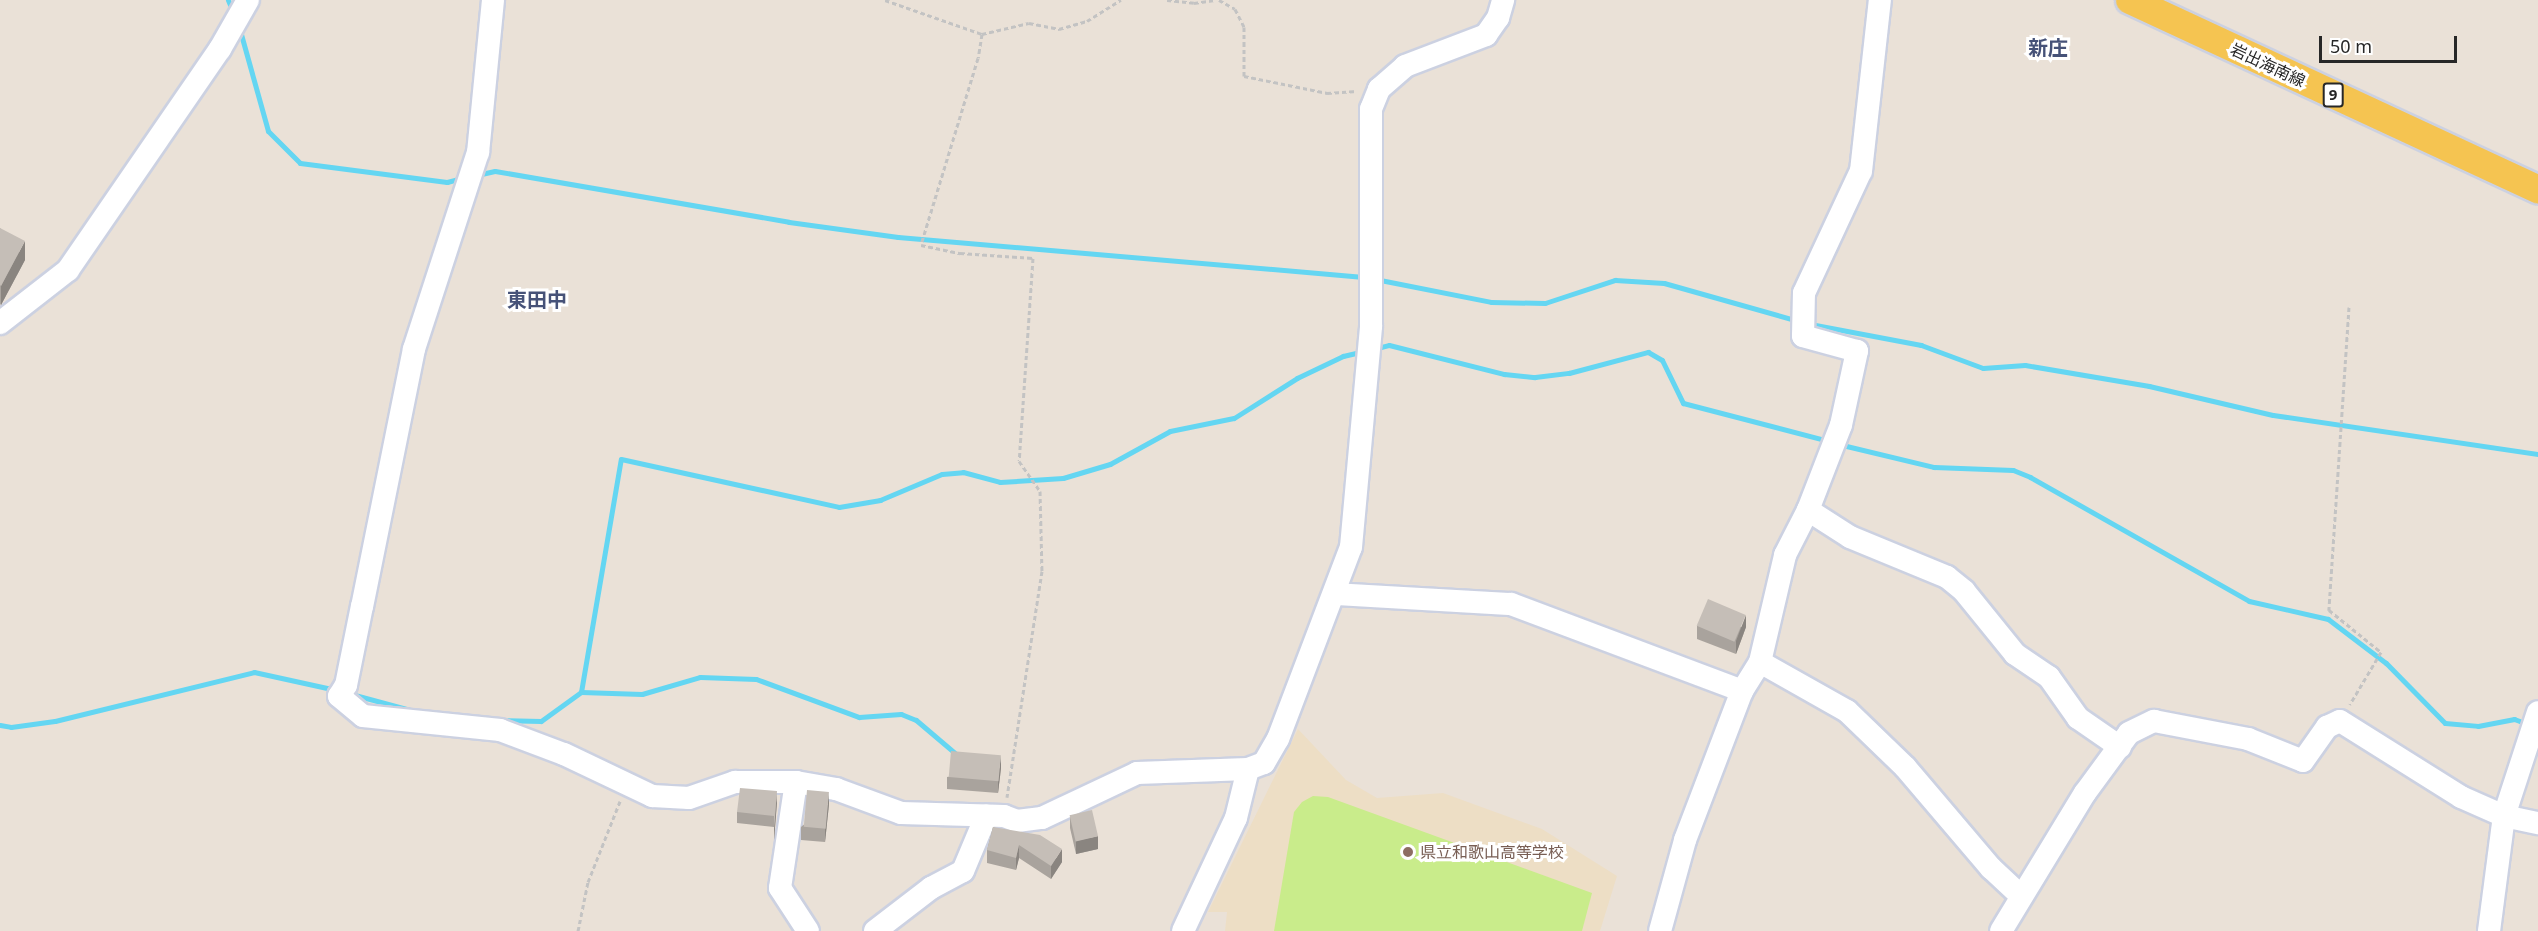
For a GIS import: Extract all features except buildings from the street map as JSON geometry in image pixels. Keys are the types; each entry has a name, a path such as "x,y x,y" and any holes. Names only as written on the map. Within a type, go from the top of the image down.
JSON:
{"main road":[{"name":"岩出海南線","path":"2130,0 2538,189"}],"street":[{"path":"0,323 68,270 220,49 248,0"},
{"path":"493,0 478,152 414,349 346,685 339,696 363,716 500,730 627,782 652,796 689,798 735,782 796,782 836,789 900,813 995,816 1017,821 1042,818 1137,773 1248,769 1264,763 1278,739 1351,547 1360,481 1371,326 1371,109 1379,88 1405,66 1486,35 1498,18 1503,0"},
{"path":"1660,931 1685,840 1742,691 1760,662 1785,555 1808,510 1841,425 1857,351 1803,336 1804,293 1861,171 1880,0"},
{"path":"1808,510 1850,537 1947,577 1964,591 2015,654 2049,677 2078,718 2120,747"},
{"path":"1335,594 1511,604 1742,691"},
{"path":"1760,662 1847,711 1905,767 1991,868 2021,896"},
{"path":"2489,931 2504,816 2538,712"},
{"path":"2001,931 2085,793 2129,734 2154,721 2248,739 2303,761 2327,727 2340,721 2461,797 2504,816 2538,823"},
{"path":"1183,931 1236,818 1248,769"},
{"path":"796,782 780,888 808,931"},
{"path":"875,931 931,888 963,871 995,816"}],"path":[{"path":"885,0 982,34 1029,23 1059,29 1087,21 1121,0"},
{"path":"897,5 899,0"},
{"path":"1167,0 1194,3 1217,0 1235,9 1244,27 1244,76 1327,93 1379,88"},
{"path":"982,34 978,58 921,245 960,253 1034,258 1019,461 1040,491 1042,571 995,816"},
{"path":"2340,721 2381,652 2329,610 2349,307"},
{"path":"578,931 588,882 627,782"}],"shaded area":[{"name":"県立和歌山高等学校","path":"1298,729 1346,780 1377,798 1443,793 1542,829 1617,876 1600,931 1225,931 1227,912 1208,912"}],"green space":[{"path":"1313,796 1328,797 1592,893 1582,931 1274,931 1294,812 1302,802"}],"waterway":[{"path":"228,0 233,12"},
{"path":"239,27 268,131 300,163 447,182 462,178"},
{"path":"477,175 495,171 789,222 898,237 1366,277"},
{"path":"1375,279 1491,302 1545,303 1615,280 1664,283 1798,321"},
{"path":"1810,324 1921,345 1983,368 2025,365 2149,386 2273,415 2538,454"},
{"path":"1373,349 1389,345 1504,374 1535,377 1569,373 1648,352 1662,360 1683,403 1829,441"},
{"path":"581,692 621,459 839,507 880,500 942,474 963,472 1000,482 1063,478 1110,464 1170,431 1234,418 1297,378 1343,356 1364,351"},
{"path":"1838,444 1934,467 2013,470 2030,477 2249,601 2328,619 2386,663 2445,723 2478,726 2514,719 2528,724"},
{"path":"0,725 11,727 55,721 254,672 336,690"},
{"path":"501,720 541,721 581,692 642,694 700,677 756,679 859,717 901,714 916,720 956,754"},
{"path":"351,694 414,711"}],"place":[{"name":"県立和歌山高等学校","path":"1408,852"}],"district":[{"name":"新庄","path":"2048,47"},
{"name":"東田中","path":"537,299"}]}
